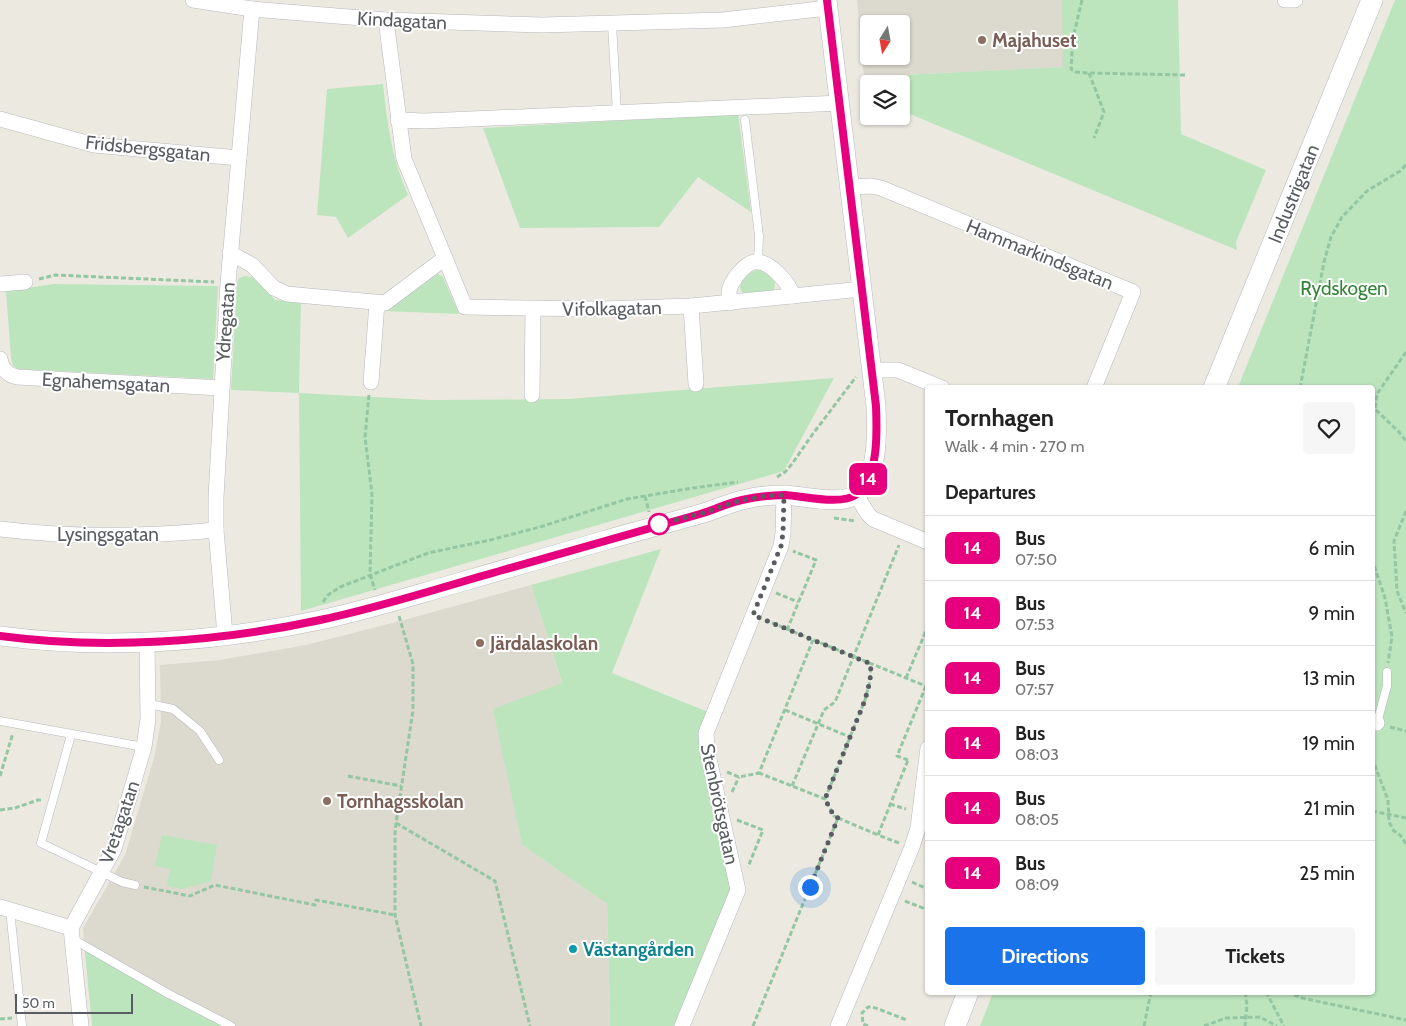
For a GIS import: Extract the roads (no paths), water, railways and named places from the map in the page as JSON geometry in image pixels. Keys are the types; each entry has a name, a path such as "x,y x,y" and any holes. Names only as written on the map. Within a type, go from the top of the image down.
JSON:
{"main road":[{"name":"Industrigatan","path":"1215,385 1372,0"},
{"path":"955,1026 967,995"}],"street":[{"name":"Kindagatan","path":"193,0 252,9 386,20 542,25 724,20 828,4"},
{"path":"1285,0 1295,0"},
{"path":"0,636 65,642 147,642 262,631 321,620 394,602 703,513 728,503 757,497 785,487 836,500 856,495 868,480 875,453 877,423 867,376 862,290 828,4"},
{"name":"Ydregatan","path":"225,635 216,530 221,388 230,253 252,9"},
{"path":"230,253 252,265 274,288 287,294 377,303 385,303 445,258 407,167 398,120 386,20"},
{"path":"398,120 424,121 840,103"},
{"name":"Fridsbergsgatan","path":"0,119 94,145 239,158"},
{"name":"Hammarkindsgatan","path":"850,187 871,186 881,188 1133,292 1095,385"},
{"name":"Vifolkagatan","path":"445,258 465,307 602,309 691,306 862,290"},
{"path":"730,303 729,291 737,277 748,264 758,262 770,267 788,282 793,296"},
{"path":"0,284 25,282"},
{"path":"371,382 377,303"},
{"path":"691,306 696,384"},
{"path":"532,395 533,309"},
{"name":"Egnahemsgatan","path":"0,360 5,371 18,378 221,388"},
{"path":"867,376 898,370 935,385"},
{"name":"Stenbrötsgatan","path":"682,1026 738,890 723,814 706,743 706,733 781,546 785,487"},
{"path":"856,495 873,519 925,541"},
{"name":"Lysingsgatan","path":"0,529 60,535 120,537 216,530"},
{"name":"Vretagatan","path":"71,933 114,849 144,747 149,704 147,642"},
{"path":"838,1026 912,847 918,828 925,767"},
{"path":"5,908 71,933 81,1026"}],"lane":[{"path":"612,24 617,113"},
{"path":"745,120 759,236 758,262"},
{"path":"1375,722 1386,686 1387,672"},
{"path":"149,704 173,709 200,731 219,760"},
{"path":"0,721 144,747"},
{"path":"71,735 41,843 122,882 135,885"},
{"path":"5,908 22,1026"},
{"path":"71,933 167,993 231,1026"}],"place":[{"name":"Majahuset","path":"982,40"},
{"name":"Järdalaskolan","path":"480,643"},
{"name":"Tornhagsskolan","path":"327,801"},
{"name":"Västangården","path":"573,949"}],"park label":[{"name":"Rydskogen","path":"1344,288"}]}
